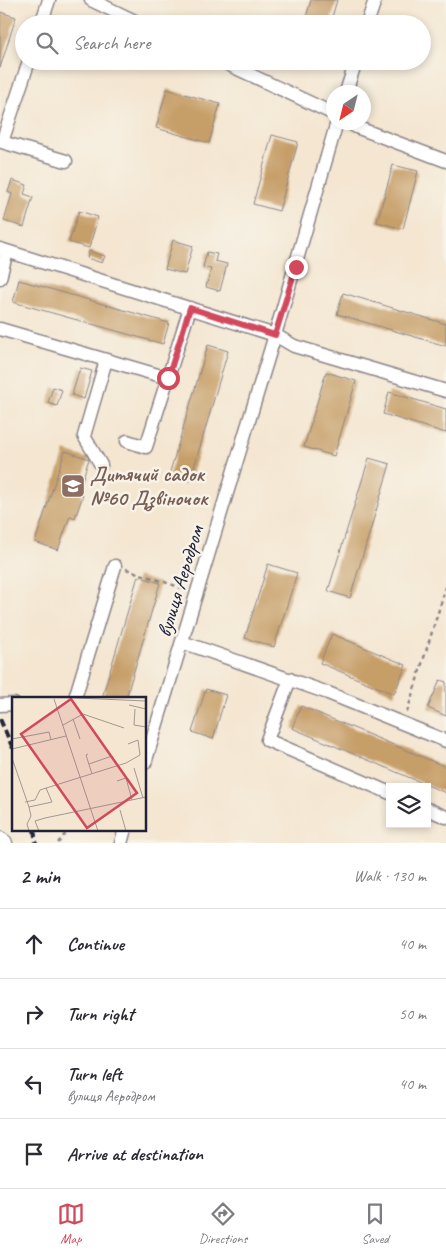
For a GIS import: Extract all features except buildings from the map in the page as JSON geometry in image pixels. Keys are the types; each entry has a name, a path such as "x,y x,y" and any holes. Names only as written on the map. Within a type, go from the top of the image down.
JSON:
{"main road":[{"path":"0,840 4,843"}],"street":[{"path":"44,15 49,0"},
{"path":"91,0 123,15"},
{"path":"371,15 375,0"},
{"path":"26,70 2,142 66,161"},
{"path":"240,70 326,110"},
{"path":"348,85 353,70"},
{"name":"вулиця Аеродром","path":"146,757 151,725 182,642 275,335 334,130"},
{"path":"361,130 446,161"},
{"path":"0,278 4,250 275,335 294,346 446,391"},
{"path":"127,441 146,447 190,308"},
{"path":"0,329 168,378"},
{"path":"101,465 84,436 106,360"},
{"path":"75,697 115,566"},
{"path":"182,642 290,679 446,741"},
{"path":"290,679 267,740 386,791"},
{"path":"431,811 446,817"},
{"path":"121,843 125,830"}],"path":[{"path":"115,566 178,585 196,595"},
{"path":"404,724 446,587"},
{"path":"58,843 68,830"}],"railway":[{"path":"0,719 12,746"},
{"path":"34,830 36,843"}],"place":[{"name":"Дитячий садок №60 Дзвіночок","path":"73,486"}],"route":[{"path":"168,378 190,308 275,335 296,267"}]}
